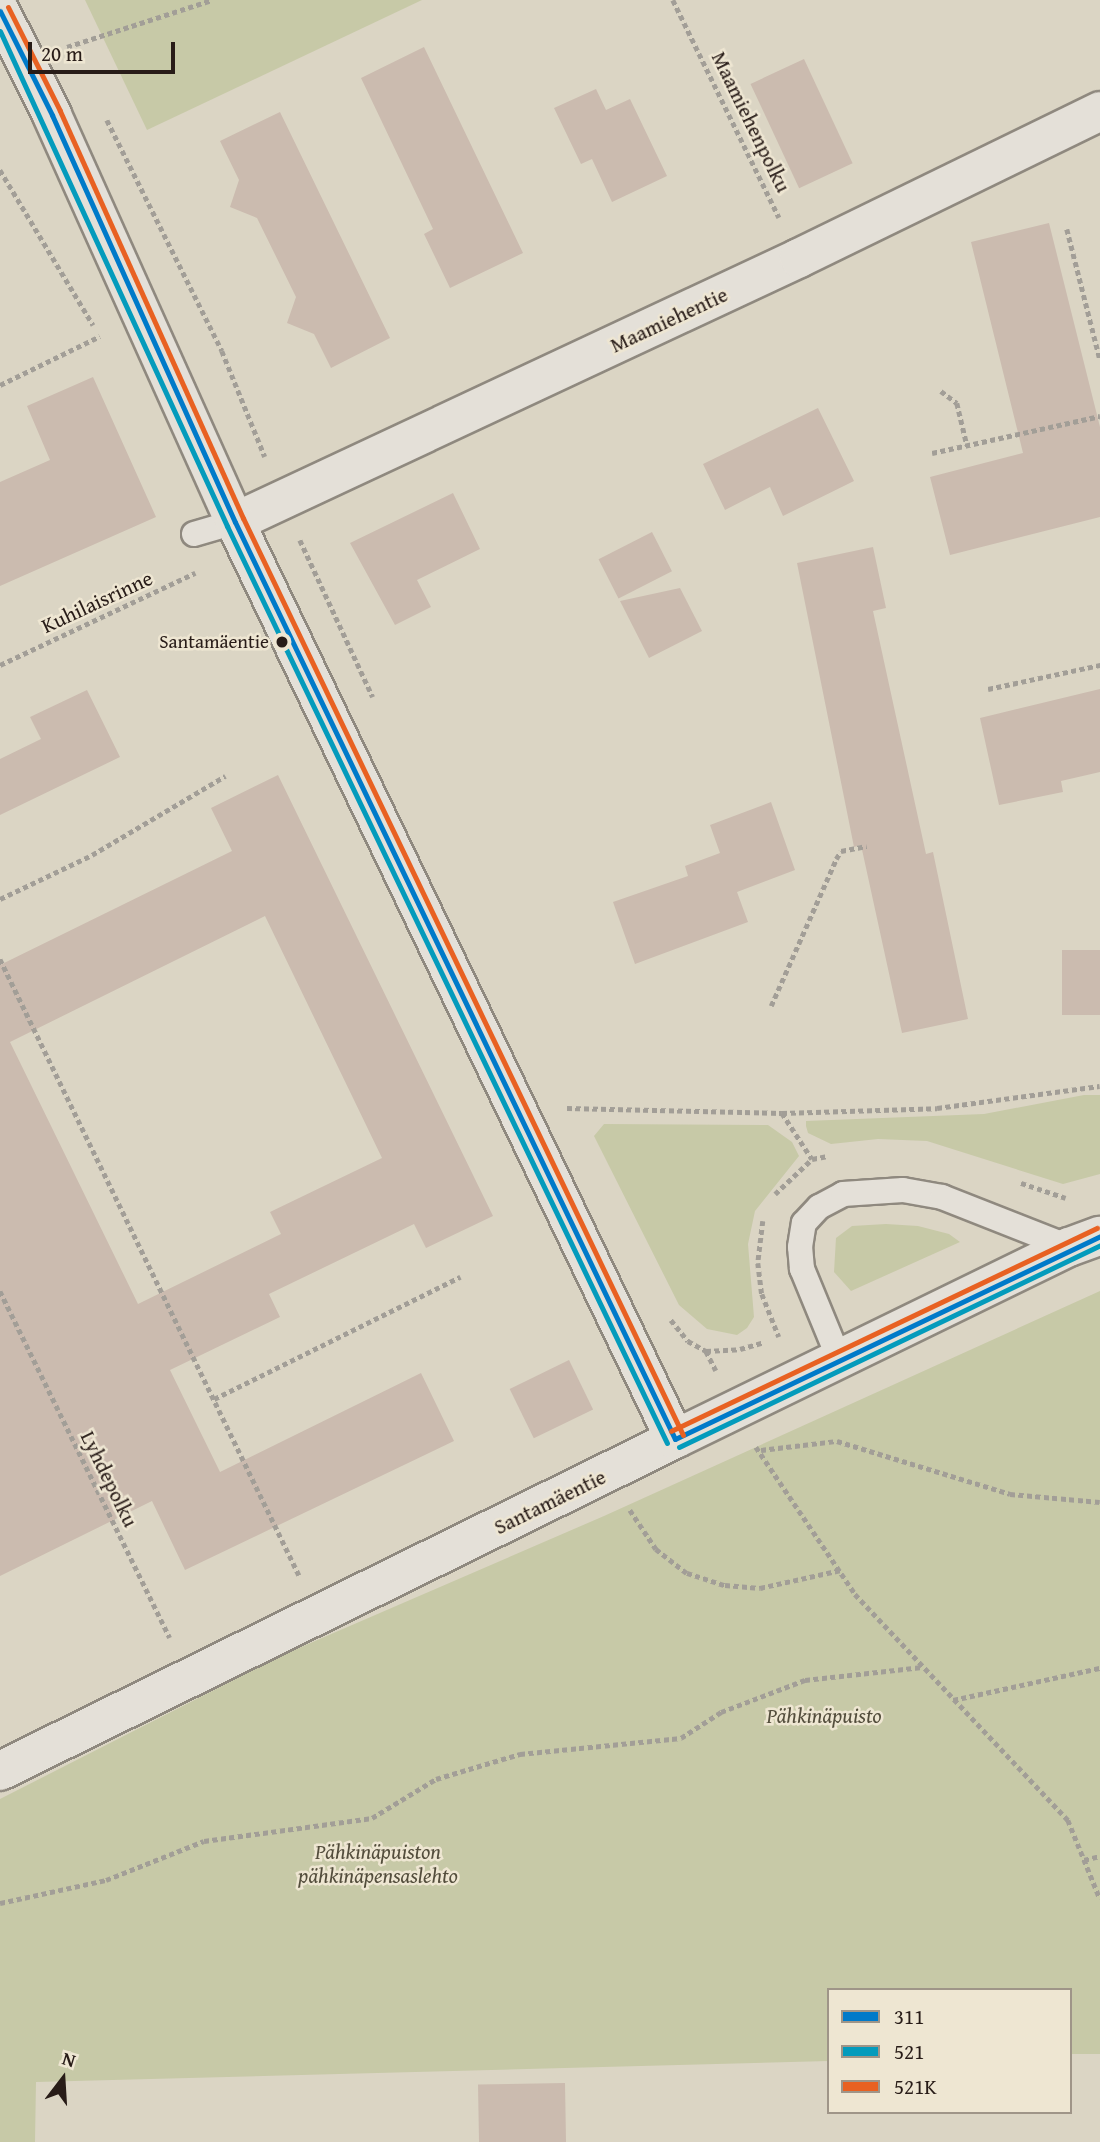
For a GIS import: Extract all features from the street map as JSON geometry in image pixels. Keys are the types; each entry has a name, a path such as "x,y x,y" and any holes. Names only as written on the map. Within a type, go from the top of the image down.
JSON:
{"street":[{"path":"0,12 28,65 234,522 676,1439"},
{"name":"Maamiehentie","path":"234,522 283,502 799,258 1100,111"},
{"name":"Santamäentie","path":"0,1771 1084,1241"}],"lane":[{"path":"194,534 234,522"},
{"path":"840,1361 802,1269 804,1223 819,1207 843,1194 903,1190 942,1198 1084,1241"}],"path":[{"path":"28,65 70,46 212,0"},
{"name":"Maamiehenpolku","path":"673,0 799,258"},
{"path":"64,34 75,55"},
{"path":"101,107 222,351 283,502 374,699"},
{"path":"0,170 106,348"},
{"path":"1067,229 1100,359"},
{"path":"0,385 100,336"},
{"path":"941,391 957,402 967,445"},
{"path":"932,453 1100,416"},
{"name":"Kuhilaisrinne","path":"0,665 208,567 194,534"},
{"path":"988,689 1100,665"},
{"path":"0,899 92,855 225,776"},
{"path":"771,1006 841,850 866,846"},
{"path":"0,959 301,1578"},
{"path":"566,1108 782,1112 937,1108 1100,1086"},
{"path":"561,1096 572,1120"},
{"path":"782,1112 812,1159"},
{"path":"1015,1222 1080,1196"},
{"path":"215,1399 460,1277"},
{"name":"Lyhdepolku","path":"0,1291 190,1680"},
{"path":"664,1309 688,1341 706,1351 740,1349 779,1337 821,1317"},
{"path":"1100,1503 1010,1494 837,1441 757,1450 855,1594 952,1700 990,1732 1068,1820 1100,1899"},
{"path":"607,1473 656,1549 687,1573 725,1585 760,1588 841,1570"},
{"path":"0,1902 106,1880 204,1841 372,1818 436,1779 520,1754 681,1738 721,1712 806,1679 922,1667"},
{"path":"952,1700 1100,1668"},
{"path":"1084,1860 1100,1856"}],"green space":[{"path":"85,0 422,0 147,130"},
{"path":"1084,1095 1100,1095 1100,1174 1063,1184 927,1141 878,1139 831,1144 808,1133 806,1126 806,1121 984,1114"},
{"path":"604,1124 768,1125 792,1142 799,1156 755,1211 748,1244 754,1317 747,1328 737,1335 707,1329 679,1305 594,1136"},
{"path":"852,1226 918,1226 949,1234 960,1242 851,1291 834,1272 836,1238"},
{"name":"Pähkinäpuiston pähkinäpensaslehto","path":"1100,1291 1100,2054 1072,2054 1072,1988 827,1988 827,2061 36,2082 35,2142 0,2142 0,1799 285,1654 604,1516"}],"building":[{"path":"424,47 523,253 450,288 424,234 433,229 361,78"},
{"path":"804,59 853,163 799,188 751,84"},
{"path":"596,89 606,110 630,99 667,176 612,202 592,159 581,164 554,108"},
{"path":"280,112 390,338 331,368 314,334 287,323 296,297 257,218 230,207 239,180 220,141"},
{"path":"1049,223 1100,427 1100,517 950,555 930,477 1023,453 971,242"},
{"path":"93,377 156,517 0,586 0,482 50,460 27,406"},
{"path":"818,408 854,481 783,516 770,487 725,510 703,464"},
{"path":"453,493 480,549 417,580 431,607 395,625 350,543"},
{"path":"652,532 672,571 619,598 599,559"},
{"path":"873,547 886,608 873,611 926,854 933,852 968,1019 902,1033 861,845 854,847 797,563"},
{"path":"680,588 702,631 649,658 620,601"},
{"path":"1100,689 1100,772 1061,781 1063,792 999,805 980,718"},
{"path":"87,690 120,757 0,815 0,759 41,739 30,717"},
{"path":"278,775 493,1216 426,1248 414,1224 269,1294 280,1317 170,1370 220,1472 421,1373 454,1441 185,1570 152,1501 0,1576 0,965 232,851 211,808","holes":["265,916 382,1158 270,1212 281,1234 138,1304 10,1042"]},
{"path":"771,802 795,870 737,892 748,922 635,964 613,902 688,876 685,866 720,853 710,825"},
{"path":"1062,950 1100,950 1100,1015 1062,1015"},
{"path":"569,1360 593,1409 534,1438 510,1389"},
{"path":"565,2083 566,2142 479,2142 478,2085"}],"transit line":[{"name":"521K","path":"8,7 60,111 243,518 683,1435"},
{"name":"311","path":"0,11 52,115 235,522 675,1439"},
{"name":"521","path":"0,31 227,526 667,1443"},
{"name":"521K","path":"671,1431 1097,1228"},
{"name":"311","path":"675,1439 1100,1236"},
{"name":"521","path":"679,1447 1100,1245"}],"place":[{"name":"Santamäentie","path":"282,642"}],"park label":[{"name":"Pähkinäpuisto","path":"824,1716"}]}
